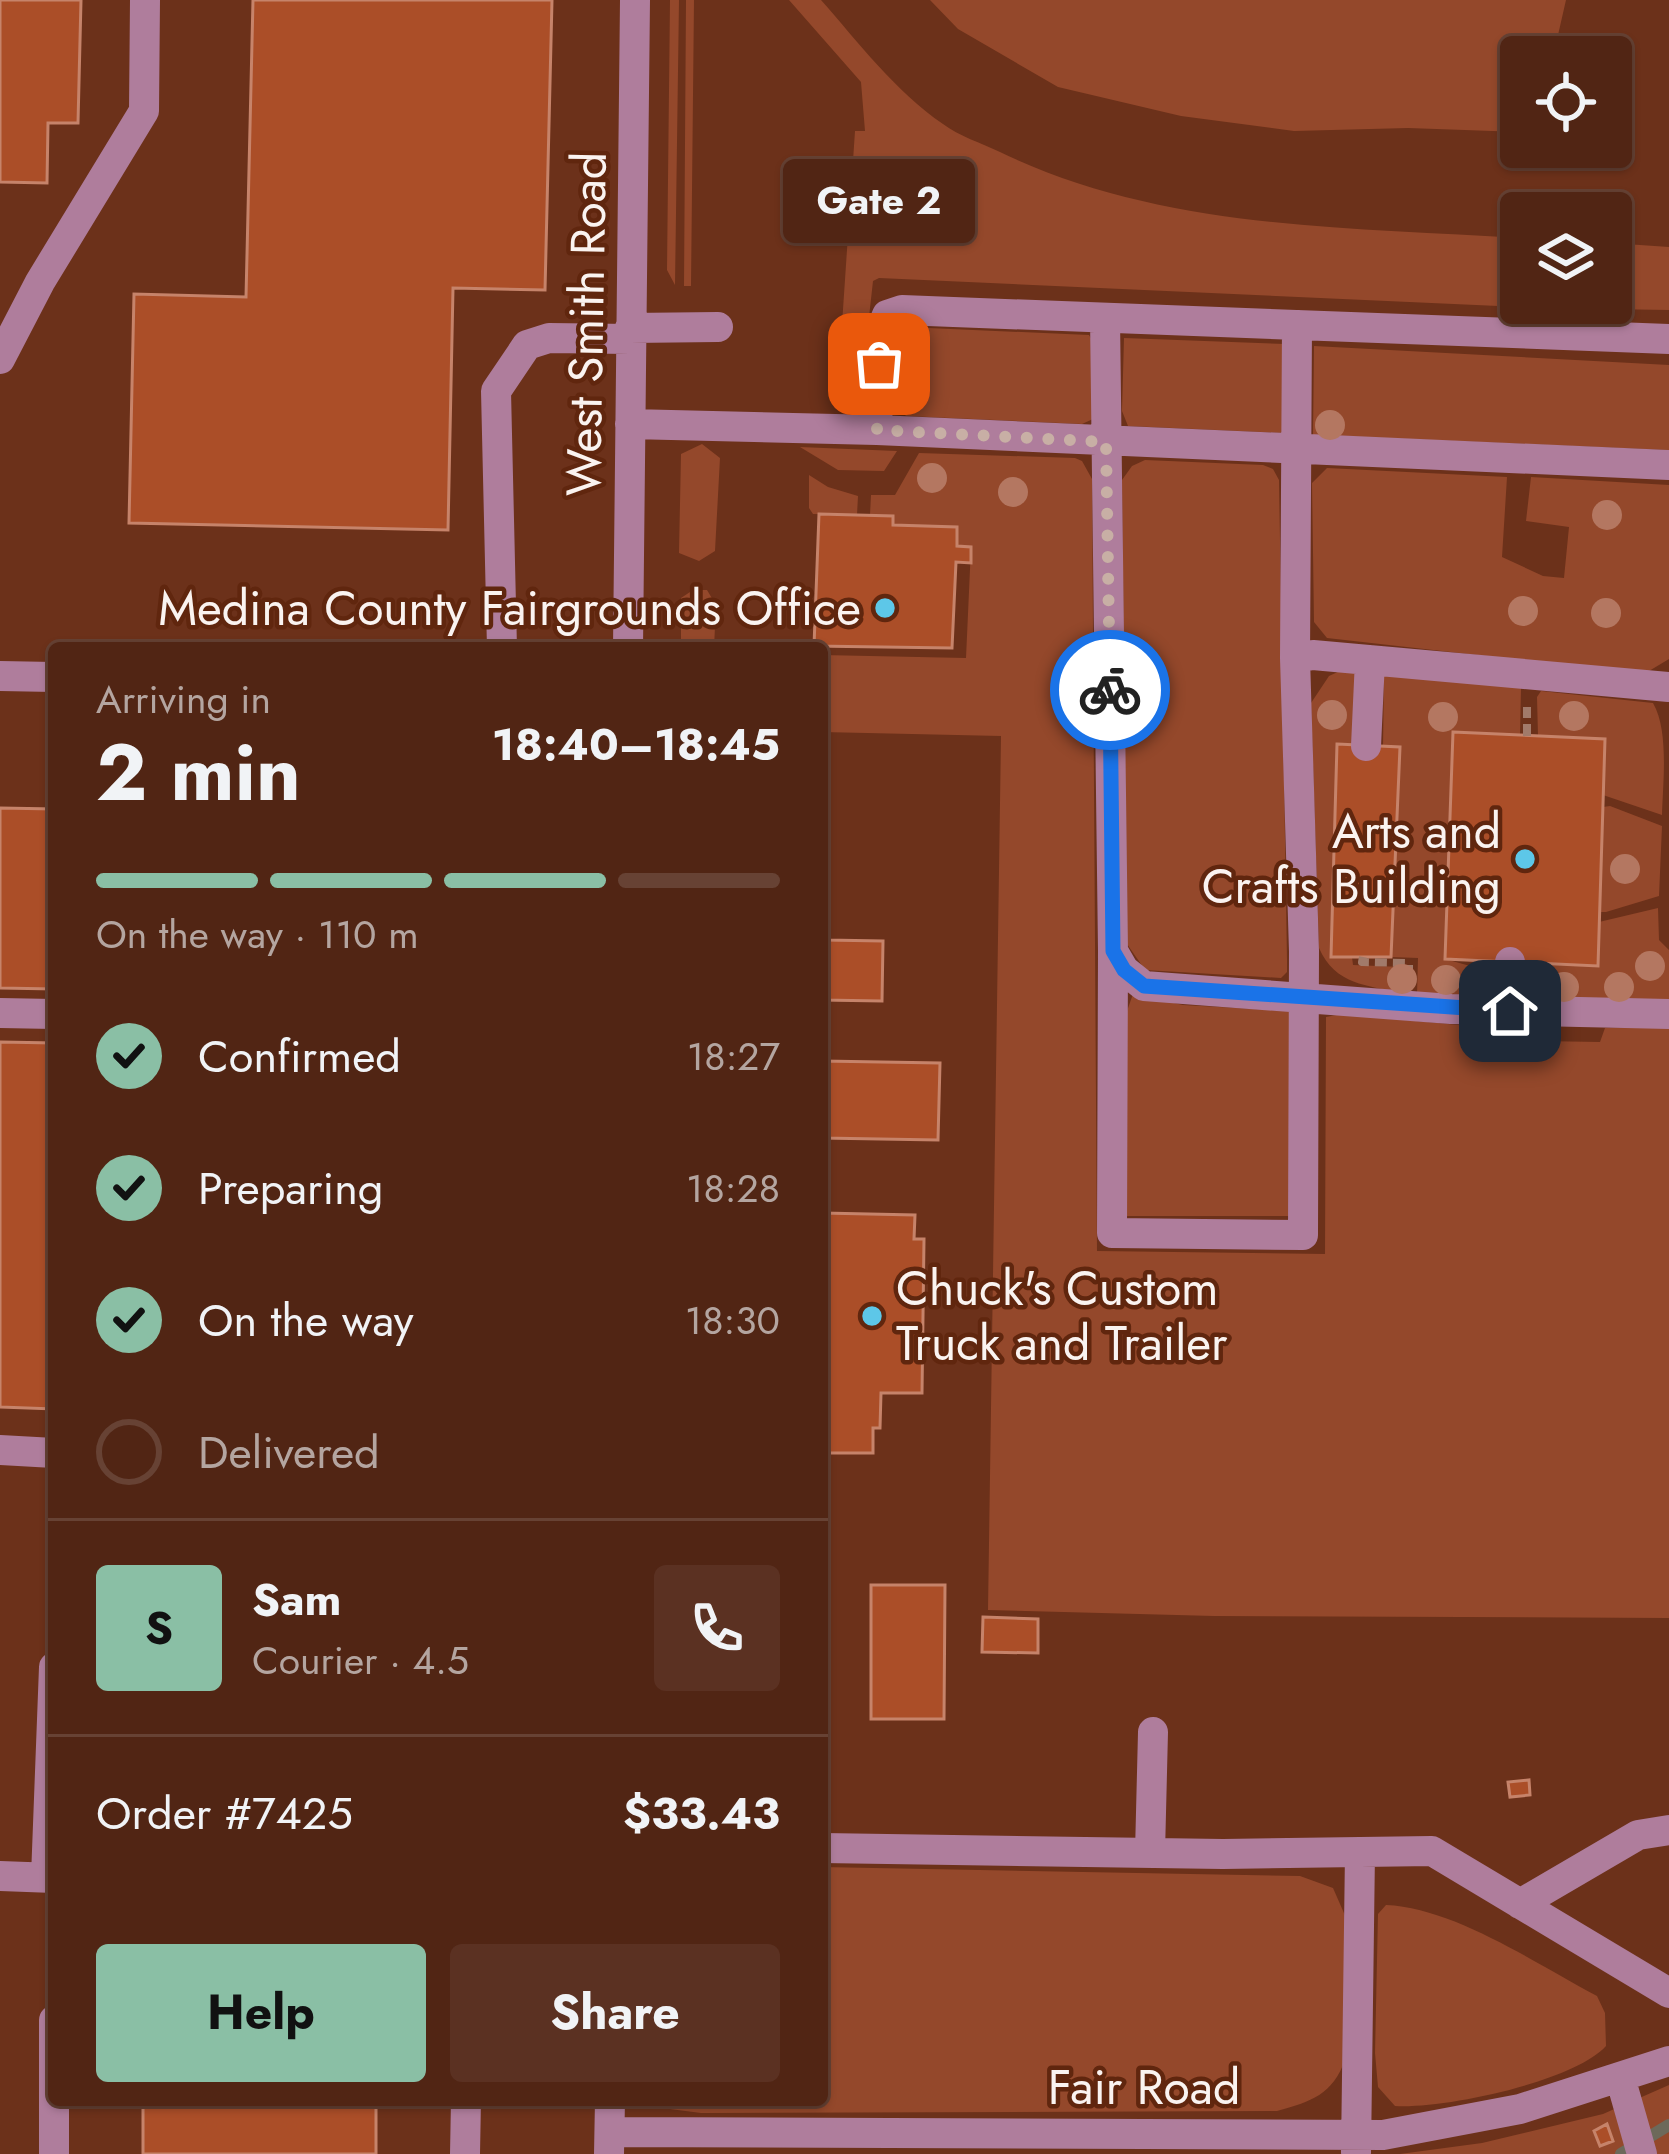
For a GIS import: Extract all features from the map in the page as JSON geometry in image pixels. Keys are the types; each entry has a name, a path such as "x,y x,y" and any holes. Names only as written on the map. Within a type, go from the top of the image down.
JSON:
{"street":[{"path":"0,359 40,281 144,111 145,0"},
{"name":"West Smith Road","path":"628,642 635,0"},
{"path":"877,430 880,332 887,315 902,310 1669,339"},
{"path":"1105,318 1112,1232 1303,1235 1304,998 1295,658 1297,325"},
{"path":"502,642 496,391 527,345 549,338 718,327"},
{"path":"630,424 877,430 1669,465"},
{"path":"1295,658 1313,655 1669,687"},
{"path":"1366,746 1370,660"},
{"path":"0,676 48,677"},
{"path":"1113,951 1124,970 1144,986 1510,1011 1669,1014"},
{"path":"1510,962 1510,1011"},
{"path":"0,1012 48,1014"},
{"path":"0,1450 48,1453"},
{"path":"1150,1853 1153,1732"},
{"path":"1520,1904 1638,1835 1669,1830"},
{"path":"828,1848 1432,1851 1669,1993"},
{"path":"1356,2145 1360,1852"},
{"path":"0,1876 48,1878"},
{"name":"Fair Road","path":"609,2143 1356,2145 1520,2109 1669,2061"},
{"path":"1620,2077 1642,2154"},
{"path":"54,2106 54,2154"},
{"path":"466,2106 466,2154"},
{"path":"609,2143 610,2106"}],"shaded area":[{"path":"670,0 679,0 675,285 667,270"},
{"path":"686,0 694,0 691,286 684,286"},
{"path":"789,0 821,0 893,82 949,128 1061,178 1189,211 1255,220 1500,237 1500,306 879,278 873,281 869,317 841,339 855,131 865,131 861,82"},
{"path":"930,0 1566,0 1558,36 1500,36 1500,131 1294,131 1181,116 1058,87 958,29"},
{"path":"1632,244 1669,247 1669,310 1632,309"},
{"path":"906,327 1089,335 1093,342 1093,419 1082,424 906,416 886,396 891,349"},
{"path":"1124,338 1285,344 1284,433 1128,426 1122,411"},
{"path":"1314,346 1669,365 1669,450 1313,435"},
{"path":"702,444 720,458 715,551 699,561 679,553 681,454"},
{"path":"800,447 897,451 884,471 838,470"},
{"path":"919,453 1075,458 1092,479 1097,1251 1325,1254 1326,1017 1342,1014 1469,1026 1470,1040 1600,1042 1605,1028 1669,1027 1669,1618 988,1610 1001,736 828,732 828,655 966,658 971,547 957,546 956,527 893,525 893,516 870,515 871,495 895,495"},
{"path":"1145,460 1263,465 1273,469 1279,480 1287,959 1287,972 1281,978 1145,970 1127,944 1122,480 1132,466"},
{"path":"1327,468 1507,477 1502,557 1543,576 1564,578 1569,527 1526,521 1531,477 1669,485 1669,659 1644,674 1327,638 1314,622 1312,483"},
{"path":"809,475 858,496 857,515 813,514"},
{"path":"693,590 707,590 716,605 714,642 681,642 681,598"},
{"path":"1342,670 1355,673 1355,745 1332,957 1352,957 1353,965 1402,967 1403,994 1343,977 1319,948 1311,703 1329,676"},
{"path":"1384,674 1521,688 1520,735 1453,733 1445,959 1488,971 1487,999 1417,995 1418,958 1391,957 1400,748 1383,746"},
{"path":"1541,691 1653,703 1663,742 1662,815 1603,795 1605,739 1538,736"},
{"path":"1603,807 1662,826 1659,896 1599,912"},
{"path":"1658,908 1659,940 1669,950 1669,1002 1539,1001 1539,964 1597,965 1599,922"},
{"path":"1133,994 1183,1005 1289,1011 1290,1216 1126,1216 1127,1011"},
{"path":"828,1867 1300,1876 1333,1888 1347,1920 1345,2060 1334,2081 1319,2095 1277,2111 701,2113 662,2108 828,2106"},
{"path":"1386,1905 1412,1908 1467,1927 1597,1996 1605,2013 1606,2046 1538,2082 1444,2103 1395,2106 1378,2087 1375,2053 1378,1914"},
{"path":"1669,2085 1669,2154 1400,2154 1482,2143 1603,2114"}],"building":[{"path":"0,0 81,0 78,123 48,123 47,183 0,182"},
{"path":"253,0 552,0 545,290 453,288 448,530 129,523 134,294 246,297"},
{"path":"841,339 871,340 868,392 839,391"},
{"name":"Medina County Fairgrounds Office","path":"819,514 893,516 893,525 957,527 957,546 971,547 971,563 956,562 952,648 814,642"},
{"name":"Arts and Crafts Building","path":"1453,732 1605,739 1598,966 1445,959"},
{"path":"1337,744 1400,747 1391,957 1331,957"},
{"path":"0,808 48,809 48,989 0,988"},
{"path":"828,940 883,941 882,1001 828,1000"},
{"path":"0,1042 48,1043 48,1409 0,1407"},
{"path":"828,1061 940,1063 938,1140 828,1138"},
{"name":"Chuck's Custom Truck and Trailer","path":"828,1213 915,1215 914,1239 924,1239 922,1393 881,1393 880,1428 873,1428 873,1453 828,1453"},
{"path":"871,1585 945,1585 944,1719 871,1719"},
{"path":"983,1617 1038,1619 1038,1653 982,1652"},
{"path":"1529,1780 1530,1795 1510,1797 1508,1782"},
{"path":"143,2106 376,2106 376,2154 143,2154"},
{"path":"1607,2124 1613,2141 1600,2146 1594,2131"}],"waterway":[{"path":"1621,2154 1669,2125"}],"way so far":[{"path":"879,364 877,430 1106,442 1110,690"}],"place":[{"name":"Gate 2","path":"879,364"},
{"name":"Medina County Fairgrounds Office","path":"885,608"},
{"name":"Arts and Crafts Building","path":"1525,859"},
{"name":"Chuck's Custom Truck and Trailer","path":"872,1316"}],"route":[{"path":"1110,690 1113,951 1124,970 1144,986 1510,1011"}]}
